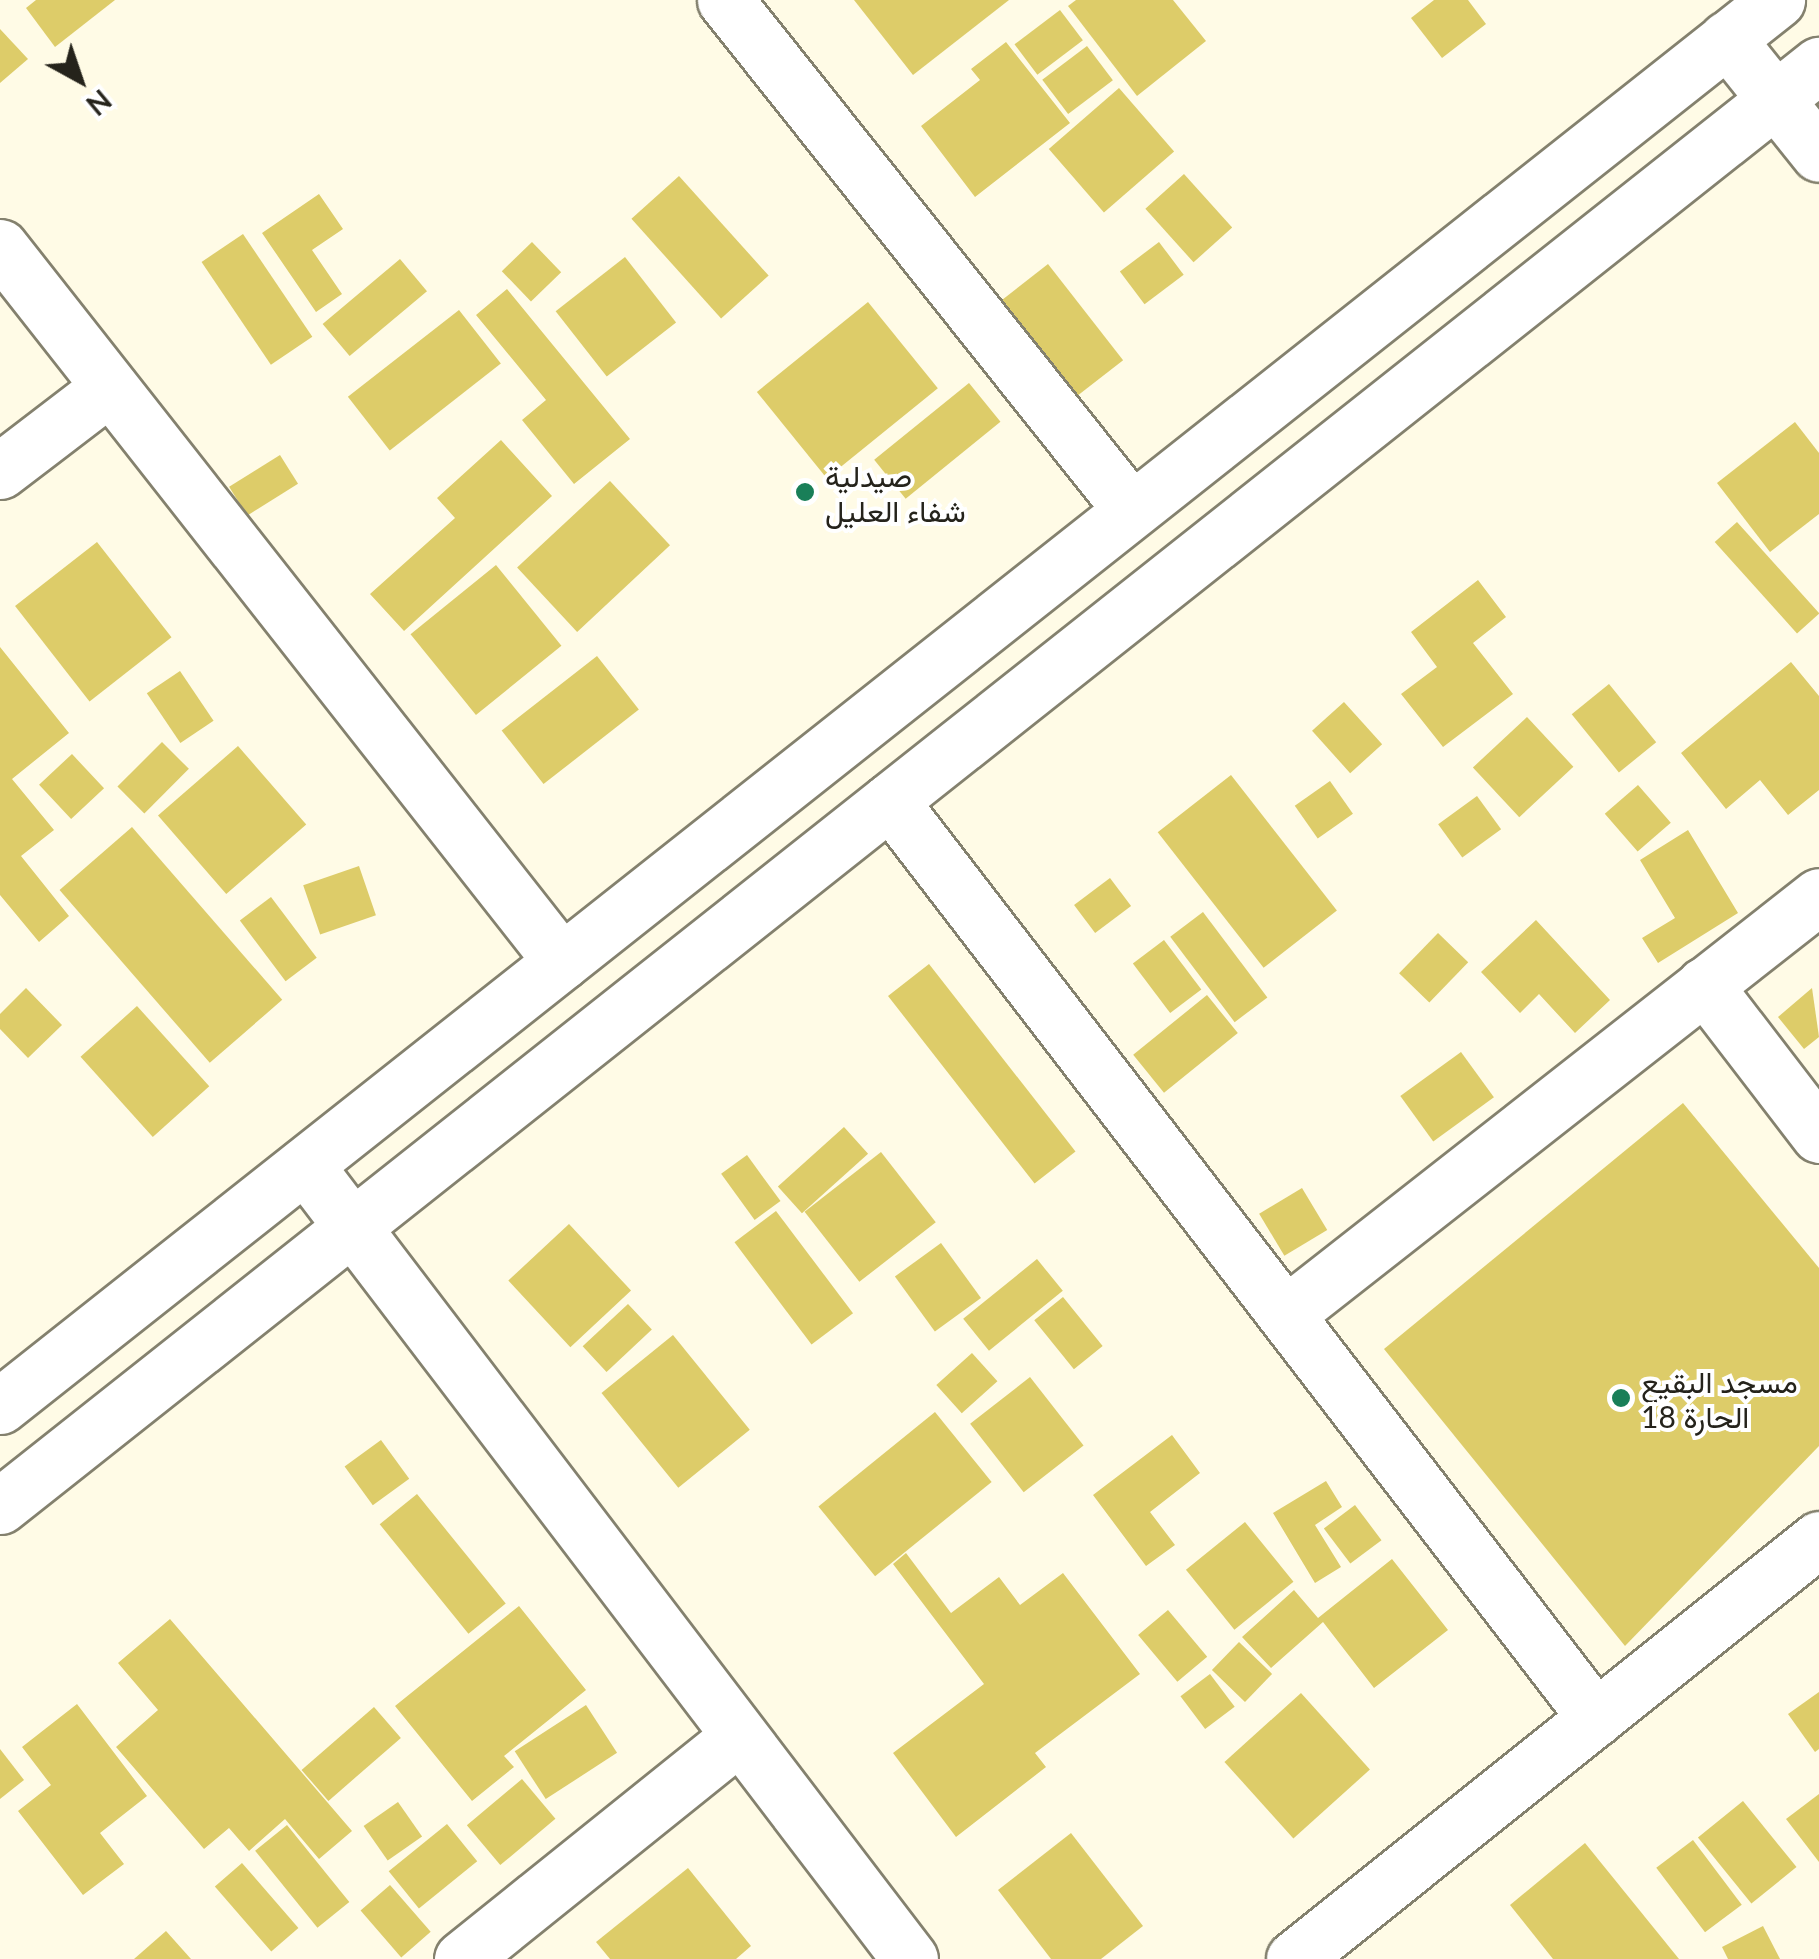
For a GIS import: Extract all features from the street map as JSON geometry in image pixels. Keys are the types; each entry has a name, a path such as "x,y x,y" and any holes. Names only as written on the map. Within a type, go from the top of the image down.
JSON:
{"street":[{"path":"725,0 1129,506"},
{"path":"0,1406 562,962 1129,506 1777,0"},
{"path":"1727,40 1819,154"},
{"path":"0,1506 1819,65"},
{"path":"0,247 562,962"},
{"path":"0,471 110,386"},
{"path":"890,801 1290,1310 1596,1718"},
{"path":"1290,1310 1819,896"},
{"path":"1704,985 1819,1135"},
{"path":"304,1165 737,1738 910,1959"},
{"path":"1294,1959 1819,1539"},
{"path":"462,1959 737,1738"}],"building":[{"path":"36,0 115,0 55,47 26,8"},
{"path":"854,0 1009,0 913,75"},
{"path":"1076,0 1173,0 1206,41 1137,96 1068,6"},
{"path":"1434,0 1468,0 1486,24 1442,58 1411,18"},
{"path":"1060,10 1083,40 1037,75 1014,44"},
{"path":"0,29 28,59 0,83"},
{"path":"1006,42 1070,123 975,197 921,126 980,80 971,69"},
{"path":"1087,46 1113,80 1068,114 1042,80"},
{"path":"1119,88 1174,151 1104,212 1049,149"},
{"path":"1184,174 1232,228 1194,262 1145,209"},
{"path":"679,176 769,276 721,318 631,219"},
{"path":"319,194 343,229 312,250 342,294 316,312 262,233"},
{"path":"243,234 312,337 271,365 202,262"},
{"path":"532,242 561,272 531,301 502,271"},
{"path":"1159,242 1184,275 1145,304 1120,271"},
{"path":"625,257 676,322 607,377 556,311"},
{"path":"400,259 427,291 350,356 323,324"},
{"path":"1048,264 1123,360 1077,396 1002,300"},
{"path":"507,289 630,439 574,484 522,420 546,400 476,315"},
{"path":"868,302 938,388 827,478 757,392"},
{"path":"459,310 501,364 390,450 348,397"},
{"path":"969,383 1000,422 906,499 874,460"},
{"path":"1795,422 1819,453 1819,514 1770,552 1717,483"},
{"path":"501,440 552,496 404,631 370,594 455,518 437,498"},
{"path":"280,455 298,484 247,516 229,487"},
{"path":"610,481 670,545 577,632 517,568"},
{"path":"1737,522 1819,613 1797,633 1715,542"},
{"path":"97,542 171,637 90,701 15,606"},
{"path":"496,565 561,646 476,715 411,634"},
{"path":"1478,580 1506,617 1473,643 1513,694 1443,747 1401,694 1437,667 1411,632"},
{"path":"0,647 69,733 12,779 54,830 21,856 69,916 39,942 0,895"},
{"path":"597,656 639,710 544,784 502,730"},
{"path":"1791,662 1819,696 1819,790 1788,815 1760,780 1726,809 1681,753"},
{"path":"180,671 214,721 180,743 147,693"},
{"path":"1609,684 1656,742 1619,772 1572,714"},
{"path":"1344,702 1382,744 1350,773 1312,731"},
{"path":"1527,717 1573,767 1519,817 1473,767"},
{"path":"162,742 189,769 144,813 117,787"},
{"path":"238,746 306,824 226,894 158,816"},
{"path":"72,754 104,788 71,819 39,785"},
{"path":"1231,775 1337,911 1264,968 1158,832"},
{"path":"1330,781 1353,814 1318,838 1295,806"},
{"path":"1638,785 1671,823 1638,852 1605,814"},
{"path":"1477,796 1501,829 1462,857 1438,824"},
{"path":"132,827 282,1000 210,1063 60,890"},
{"path":"1688,830 1738,913 1658,963 1642,938 1675,918 1640,860"},
{"path":"359,866 376,915 320,934 303,885"},
{"path":"1110,878 1131,906 1095,933 1074,905"},
{"path":"271,897 317,958 286,981 240,920"},
{"path":"1203,912 1267,997 1235,1022 1170,937"},
{"path":"1536,920 1610,1000 1575,1033 1539,994 1520,1013 1481,972"},
{"path":"1438,933 1468,962 1429,1002 1399,973"},
{"path":"1164,940 1201,990 1170,1013 1133,963"},
{"path":"929,964 1076,1152 1035,1184 888,996"},
{"path":"26,988 62,1025 28,1058 0,1029 0,1014"},
{"path":"1812,988 1819,1037 1804,1049 1778,1017"},
{"path":"1207,995 1238,1033 1164,1093 1133,1055"},
{"path":"137,1006 209,1086 153,1137 81,1057"},
{"path":"1461,1052 1494,1097 1433,1141 1400,1096"},
{"name":"مسجد البقيع الحارة 18","path":"1683,1103 1819,1268 1819,1446 1625,1646 1384,1349"},
{"path":"844,1127 868,1154 802,1213 778,1187"},
{"path":"881,1152 936,1222 859,1282 805,1212"},
{"path":"747,1155 781,1201 755,1220 721,1174"},
{"path":"1302,1188 1327,1230 1284,1256 1259,1214"},
{"path":"776,1211 853,1313 812,1345 734,1242"},
{"path":"569,1224 631,1291 570,1347 508,1281"},
{"path":"941,1243 981,1298 935,1332 895,1277"},
{"path":"1037,1259 1063,1291 989,1351 963,1319"},
{"path":"1063,1297 1103,1346 1074,1369 1034,1320"},
{"path":"628,1304 652,1330 607,1372 583,1346"},
{"path":"673,1335 750,1430 678,1488 602,1393"},
{"path":"972,1353 997,1381 962,1413 936,1385"},
{"path":"1030,1377 1084,1446 1024,1492 970,1424"},
{"path":"935,1412 992,1482 875,1576 818,1506"},
{"path":"1172,1435 1200,1473 1150,1512 1175,1545 1146,1566 1093,1495"},
{"path":"381,1440 409,1479 373,1505 345,1466"},
{"path":"1326,1481 1342,1507 1315,1525 1341,1567 1315,1583 1273,1513"},
{"path":"417,1494 506,1604 468,1634 380,1524"},
{"path":"1355,1505 1381,1540 1350,1564 1324,1528"},
{"path":"1245,1522 1293,1582 1234,1630 1186,1570"},
{"path":"906,1553 951,1613 999,1577 1020,1605 1063,1573 1140,1674 1035,1753 1046,1767 956,1837 893,1753 984,1684 893,1564"},
{"path":"1392,1559 1448,1630 1374,1688 1323,1622 1271,1668 1242,1637 1294,1590 1318,1618"},
{"path":"519,1606 586,1690 504,1756 514,1767 472,1801 395,1706"},
{"path":"1168,1610 1207,1657 1177,1682 1138,1635"},
{"path":"170,1619 352,1831 319,1859 285,1819 249,1851 229,1828 204,1849 116,1747 158,1710 118,1663"},
{"path":"1239,1642 1272,1674 1245,1702 1212,1670"},
{"path":"1210,1674 1235,1707 1205,1729 1180,1696"},
{"path":"1819,1692 1819,1749 1815,1752 1788,1714"},
{"path":"1301,1693 1370,1770 1293,1838 1224,1762"},
{"path":"77,1704 147,1796 100,1833 124,1864 83,1895 18,1811 51,1785 22,1747"},
{"path":"586,1705 617,1753 546,1799 515,1751"},
{"path":"374,1707 401,1738 328,1801 302,1770"},
{"path":"0,1749 24,1780 0,1799"},
{"path":"522,1779 555,1819 500,1865 467,1825"},
{"path":"1819,1794 1819,1862 1786,1819"},
{"path":"1743,1801 1796,1867 1751,1904 1698,1838"},
{"path":"398,1802 422,1836 388,1860 364,1826"},
{"path":"447,1824 477,1861 419,1909 389,1871"},
{"path":"287,1825 349,1902 317,1928 255,1851"},
{"path":"1071,1833 1143,1926 1101,1959 1051,1959 998,1890"},
{"path":"1693,1840 1742,1905 1705,1932 1656,1868"},
{"path":"1585,1843 1679,1959 1553,1959 1510,1905"},
{"path":"242,1863 298,1928 271,1952 215,1887"},
{"path":"688,1868 751,1946 736,1959 610,1959 596,1942"},
{"path":"390,1885 431,1932 401,1957 361,1911"},
{"path":"1763,1926 1780,1959 1728,1959 1722,1947"},
{"path":"166,1931 191,1959 134,1959"}],"place":[{"name":"صيدلية شفاء العليل","path":"805,492"},
{"name":"مسجد البقيع الحارة 18","path":"1621,1398"}]}
